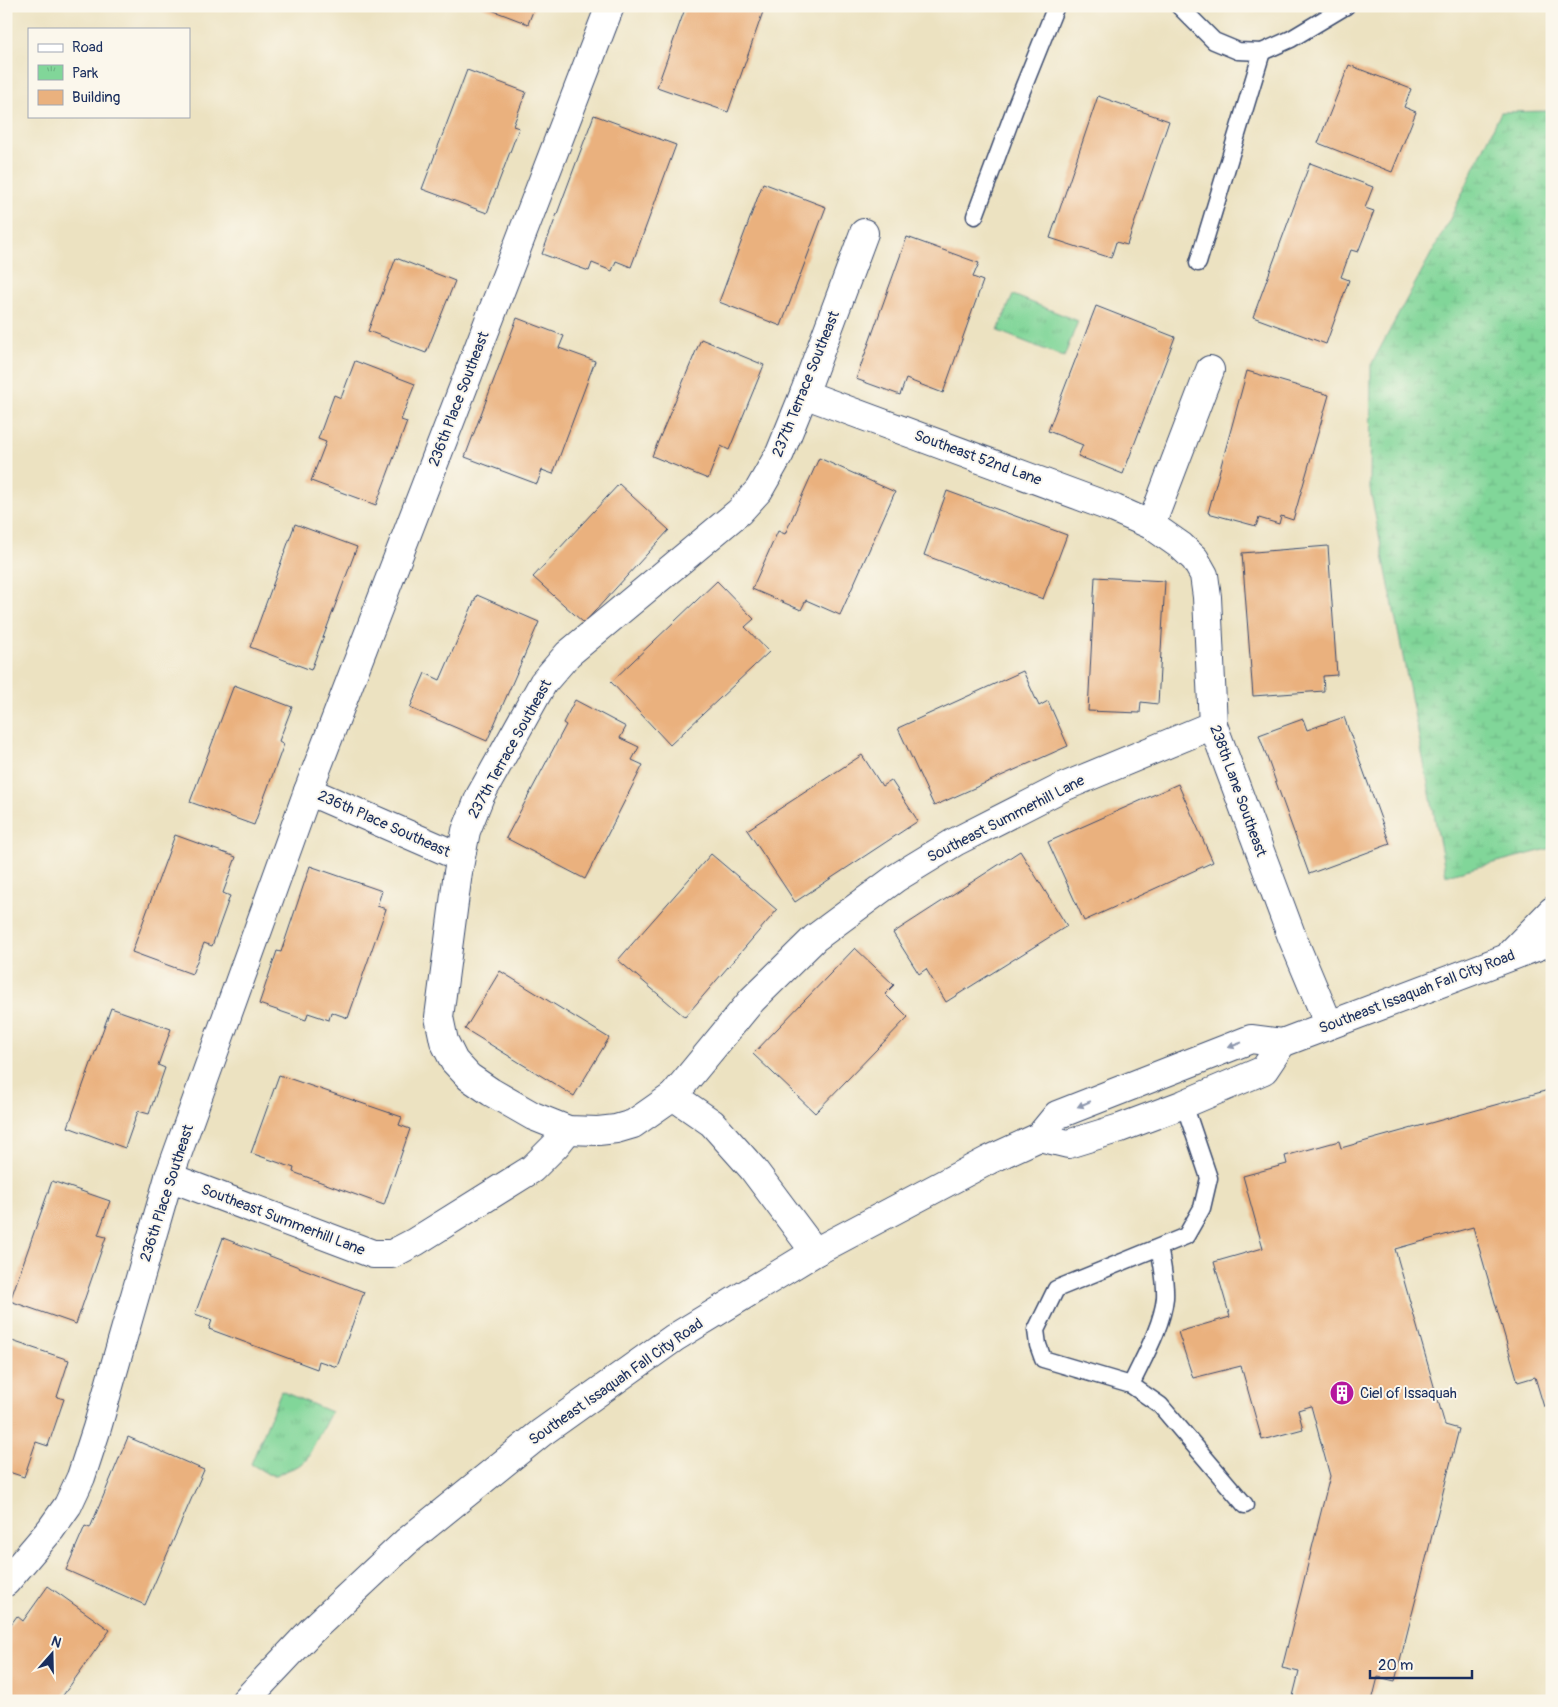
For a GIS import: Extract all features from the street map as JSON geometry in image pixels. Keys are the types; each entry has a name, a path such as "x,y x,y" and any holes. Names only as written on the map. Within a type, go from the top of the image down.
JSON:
{"street":[{"name":"236th Place Southeast","path":"6,1582 51,1528 68,1504 81,1477 100,1419 169,1178 308,791 610,6"},
{"name":"237th Terrace Southeast","path":"673,1096 633,1124 616,1129 598,1131 568,1130 533,1116 491,1092 470,1077 454,1061 444,1042 439,1017 460,858 466,830 480,796 543,684 568,654 739,512 758,490 780,453 864,233"},
{"path":"1151,525 1210,370"},
{"name":"Southeast 52nd Lane","path":"804,394 1115,509 1151,525"},
{"name":"238th Lane Southeast","path":"1151,525 1195,559 1204,575 1207,597 1213,725 1285,919 1329,1025"},
{"name":"Southeast Summerhill Lane","path":"673,1096 752,1000 815,938 896,878 955,842 1061,788 1213,725"},
{"name":"236th Place Southeast","path":"308,791 460,858"},
{"path":"1505,959 1552,911"},
{"name":"Southeast Issaquah Fall City Road","path":"245,1701 312,1630 406,1542 541,1433 674,1338 815,1252 989,1160 1039,1137 1057,1115 1251,1039 1282,1043 1552,941"},
{"path":"1039,1137 1068,1144 1120,1128 1184,1104 1264,1070 1282,1043"},
{"path":"673,1096 712,1123 753,1169 815,1252"},
{"name":"Southeast Summerhill Lane","path":"169,1178 373,1254 392,1254 415,1242 532,1169 568,1130"}],"lane":[{"path":"975,216 1056,6"},
{"path":"1178,6 1214,41 1238,51 1262,52 1291,39 1346,6"},
{"path":"1198,263 1262,52"},
{"path":"1184,1104 1209,1178 1202,1208 1186,1236 1056,1289 1036,1330 1038,1345 1043,1359 1131,1385 1160,1405 1245,1505"},
{"path":"1131,1385 1160,1320 1165,1298 1164,1275 1159,1247"}],"green space":[{"path":"1552,111 1552,848 1446,875 1370,489 1371,365 1450,219 1501,112"},
{"path":"1013,295 1078,321 1064,357 998,331"},
{"path":"281,1391 331,1412 306,1460 298,1466 276,1475 268,1474 251,1464"}],"building":[{"path":"481,6 535,6 528,24"},
{"path":"686,6 765,6 728,112 657,87"},
{"path":"1349,65 1411,89 1404,107 1416,112 1392,172 1318,143"},
{"path":"467,70 526,92 513,126 519,128 487,213 422,189"},
{"path":"1098,96 1169,121 1127,245 1116,242 1111,258 1050,238"},
{"path":"594,115 676,145 631,267 616,261 612,271 592,263 589,271 542,254"},
{"path":"1310,163 1373,187 1365,208 1374,211 1358,252 1351,250 1341,277 1349,280 1326,344 1253,317"},
{"path":"763,183 826,207 781,326 719,302"},
{"path":"907,237 979,263 973,277 983,281 943,393 906,379 900,395 856,379"},
{"path":"396,258 455,281 426,353 368,331"},
{"path":"1096,306 1175,337 1123,474 1078,456 1083,445 1048,431"},
{"path":"517,318 564,336 559,348 595,361 553,474 542,470 537,484 465,457"},
{"path":"701,339 764,365 729,450 721,446 708,479 652,456"},
{"path":"355,361 415,384 401,420 407,422 376,505 311,481 326,442 318,439 334,395 341,398"},
{"path":"1247,371 1329,395 1293,520 1281,516 1279,524 1259,518 1256,526 1208,513"},
{"path":"819,458 895,492 840,615 806,600 801,610 752,589 778,531 785,534"},
{"path":"619,484 669,530 584,623 533,577"},
{"path":"947,491 1067,535 1043,599 924,555"},
{"path":"295,524 357,547 311,670 250,647"},
{"path":"1328,546 1337,675 1323,676 1324,691 1253,696 1242,553"},
{"path":"1095,577 1165,581 1158,704 1141,702 1140,713 1088,711"},
{"path":"717,581 754,619 745,627 769,652 670,745 611,682"},
{"path":"477,595 539,622 487,741 410,708 425,673 440,680"},
{"path":"1023,671 1039,706 1048,701 1068,746 934,806 898,728"},
{"path":"234,685 292,707 279,741 284,744 254,825 190,802"},
{"path":"575,700 626,727 620,738 639,747 632,760 643,765 585,879 506,838 566,725 563,723"},
{"path":"1344,717 1390,844 1309,874 1259,735 1303,719 1307,730"},
{"path":"862,755 882,786 891,780 918,821 795,902 747,830"},
{"path":"1178,784 1213,862 1084,921 1048,842"},
{"path":"175,835 236,857 223,893 230,896 212,946 204,943 192,974 132,952"},
{"path":"1020,851 1067,926 946,1002 926,969 919,974 893,933"},
{"path":"711,854 777,910 685,1017 618,960"},
{"path":"310,866 382,891 377,906 386,909 348,1018 331,1012 329,1020 308,1013 306,1020 259,1004 277,951 281,952"},
{"path":"855,948 894,985 885,994 908,1017 815,1113 753,1054"},
{"path":"500,971 609,1038 574,1096 465,1029"},
{"path":"111,1008 171,1029 158,1065 165,1068 149,1114 138,1111 125,1148 68,1127"},
{"path":"279,1075 402,1117 399,1125 410,1129 384,1205 293,1172 294,1168 251,1153"},
{"name":"Ciel of Issaquah","path":"1552,1089 1552,1404 1544,1407 1535,1377 1518,1382 1473,1227 1395,1249 1445,1425 1459,1429 1395,1681 1378,1677 1372,1701 1292,1700 1299,1672 1282,1668 1330,1476 1311,1406 1298,1410 1303,1429 1262,1440 1241,1366 1193,1378 1178,1332 1230,1317 1214,1262 1263,1248 1243,1176 1287,1164 1285,1156 1339,1141 1341,1148"},
{"path":"52,1181 110,1201 98,1235 106,1237 76,1324 10,1301"},
{"path":"223,1238 364,1292 337,1367 319,1361 317,1369 209,1329 212,1320 195,1314"},
{"path":"9,1340 69,1360 57,1397 64,1399 48,1446 36,1442 24,1477 6,1471 6,1347"},
{"path":"128,1437 204,1470 145,1605 66,1570 85,1526 90,1528"},
{"path":"48,1586 110,1630 59,1701 6,1701 6,1631 17,1616 23,1621"}],"place":[{"name":"Ciel of Issaquah","path":"1342,1393"}]}
